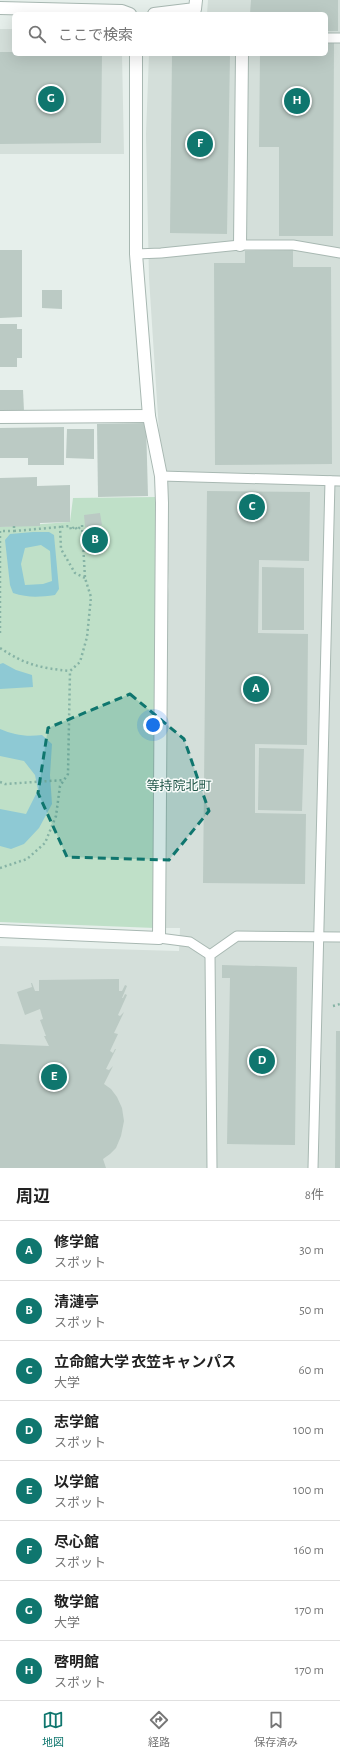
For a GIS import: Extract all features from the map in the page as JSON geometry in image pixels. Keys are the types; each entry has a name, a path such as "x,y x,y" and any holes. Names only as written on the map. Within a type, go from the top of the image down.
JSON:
{"street":[{"path":"170,12 195,9 196,0"},
{"path":"0,8 125,12"},
{"path":"0,931 159,938 162,503 161,476 149,416 136,254 136,56"},
{"path":"240,245 242,56"},
{"path":"0,417 149,416"}],"lane":[{"path":"328,38 340,38"},
{"path":"136,254 240,245 293,245 340,253"},
{"path":"161,476 340,481"},
{"path":"313,1168 330,481"},
{"path":"210,955 237,936 340,937"},
{"path":"159,938 190,942 210,955"},
{"path":"210,955 212,1168"}],"path":[{"path":"0,633 0,531 70,526 71,530 75,526 77,530 82,525 85,578 91,597 86,637 80,662 70,671 68,774 60,786 56,816 45,843 27,859 0,868"},
{"path":"14,526 14,531"},
{"path":"60,527 61,550 75,573 85,578"},
{"path":"0,648 12,656 40,668 70,671"},
{"path":"0,782 5,784 64,780"}],"highlighted area":[{"path":"130,694 184,739 209,811 169,860 67,857 38,793 48,728"}],"shaded area":[{"path":"208,0 340,0 340,1168 0,1168 0,946 179,951 180,928 165,928 165,617 169,586 149,278 146,134 149,56 328,56 328,12 207,12"},
{"path":"0,29 12,29 12,56 122,56 124,154 0,154"}],"green space":[{"path":"157,497 155,928 0,922 0,527 70,522 73,498"}],"water":[{"path":"49,532 54,535 59,589 55,595 34,597 13,593 10,585 5,540 10,534","holes":["41,545 50,551 52,581 43,584 25,585 21,564 25,548"]},
{"path":"3,663 16,670 32,675 33,687 0,689 0,664"},
{"path":"0,729 20,735 42,735 52,744 50,775 52,804 39,828 24,844 11,849 0,846 0,809 26,814 38,790 35,775 24,761 0,756"}],"building":[{"path":"251,0 338,0 338,31 328,31 328,12 250,12"},
{"path":"328,42 334,42 333,236 279,236 279,147 259,147 260,56 328,56"},
{"path":"0,52 12,52 12,56 102,56 101,143 0,144"},
{"path":"172,56 230,56 227,234 170,233"},
{"path":"0,250 22,250 22,317 0,318"},
{"path":"293,250 293,267 331,267 332,464 215,465 214,263 245,263 245,251"},
{"path":"42,290 62,290 62,309 42,308"},
{"path":"0,324 17,324 17,329 22,329 22,358 17,358 17,367 0,367"},
{"path":"0,390 23,390 24,411 0,412"},
{"path":"146,423 148,496 98,497 97,424"},
{"path":"64,427 64,465 28,465 28,458 0,458 0,428"},
{"path":"67,429 94,429 94,459 66,458"},
{"path":"37,477 37,486 70,485 70,522 40,523 40,526 0,527 0,478"},
{"path":"207,491 310,492 309,561 259,560 258,633 308,634 307,745 255,744 255,813 306,814 305,884 203,883"},
{"path":"100,513 102,525 85,527 84,515"},
{"path":"103,527 105,552 87,553 85,529"},
{"path":"262,567 304,568 304,630 262,630"},
{"path":"259,748 304,749 302,811 258,810"},
{"path":"222,965 297,967 295,1145 227,1144 230,978 222,978"},
{"path":"119,979 119,991 122,991 125,985 127,986 122,998 125,994 127,995 118,1015 120,1016 124,1012 114,1033 118,1034 110,1051 113,1053 116,1049 106,1069 109,1070 113,1066 104,1084 111,1089 117,1097 122,1108 124,1121 121,1136 116,1148 103,1159 106,1168 0,1168 0,1044 49,1046 44,1036 46,1036 40,1020 43,1019 40,1009 25,1015 17,992 32,987 31,983 35,991 39,991 39,980"},
{"path":"336,1031 340,1031 340,1168 335,1168"}],"place":[{"name":"敬学館","path":"51,99"},
{"name":"啓明館","path":"297,101"},
{"name":"尽心館","path":"200,144"},
{"name":"立命館大学 衣笠キャンパス","path":"252,507"},
{"name":"清漣亭","path":"95,540"},
{"name":"修学館","path":"256,689"},
{"name":"志学館","path":"262,1061"},
{"name":"以学館","path":"54,1077"}],"district":[{"name":"等持院北町","path":"179,785"}]}
